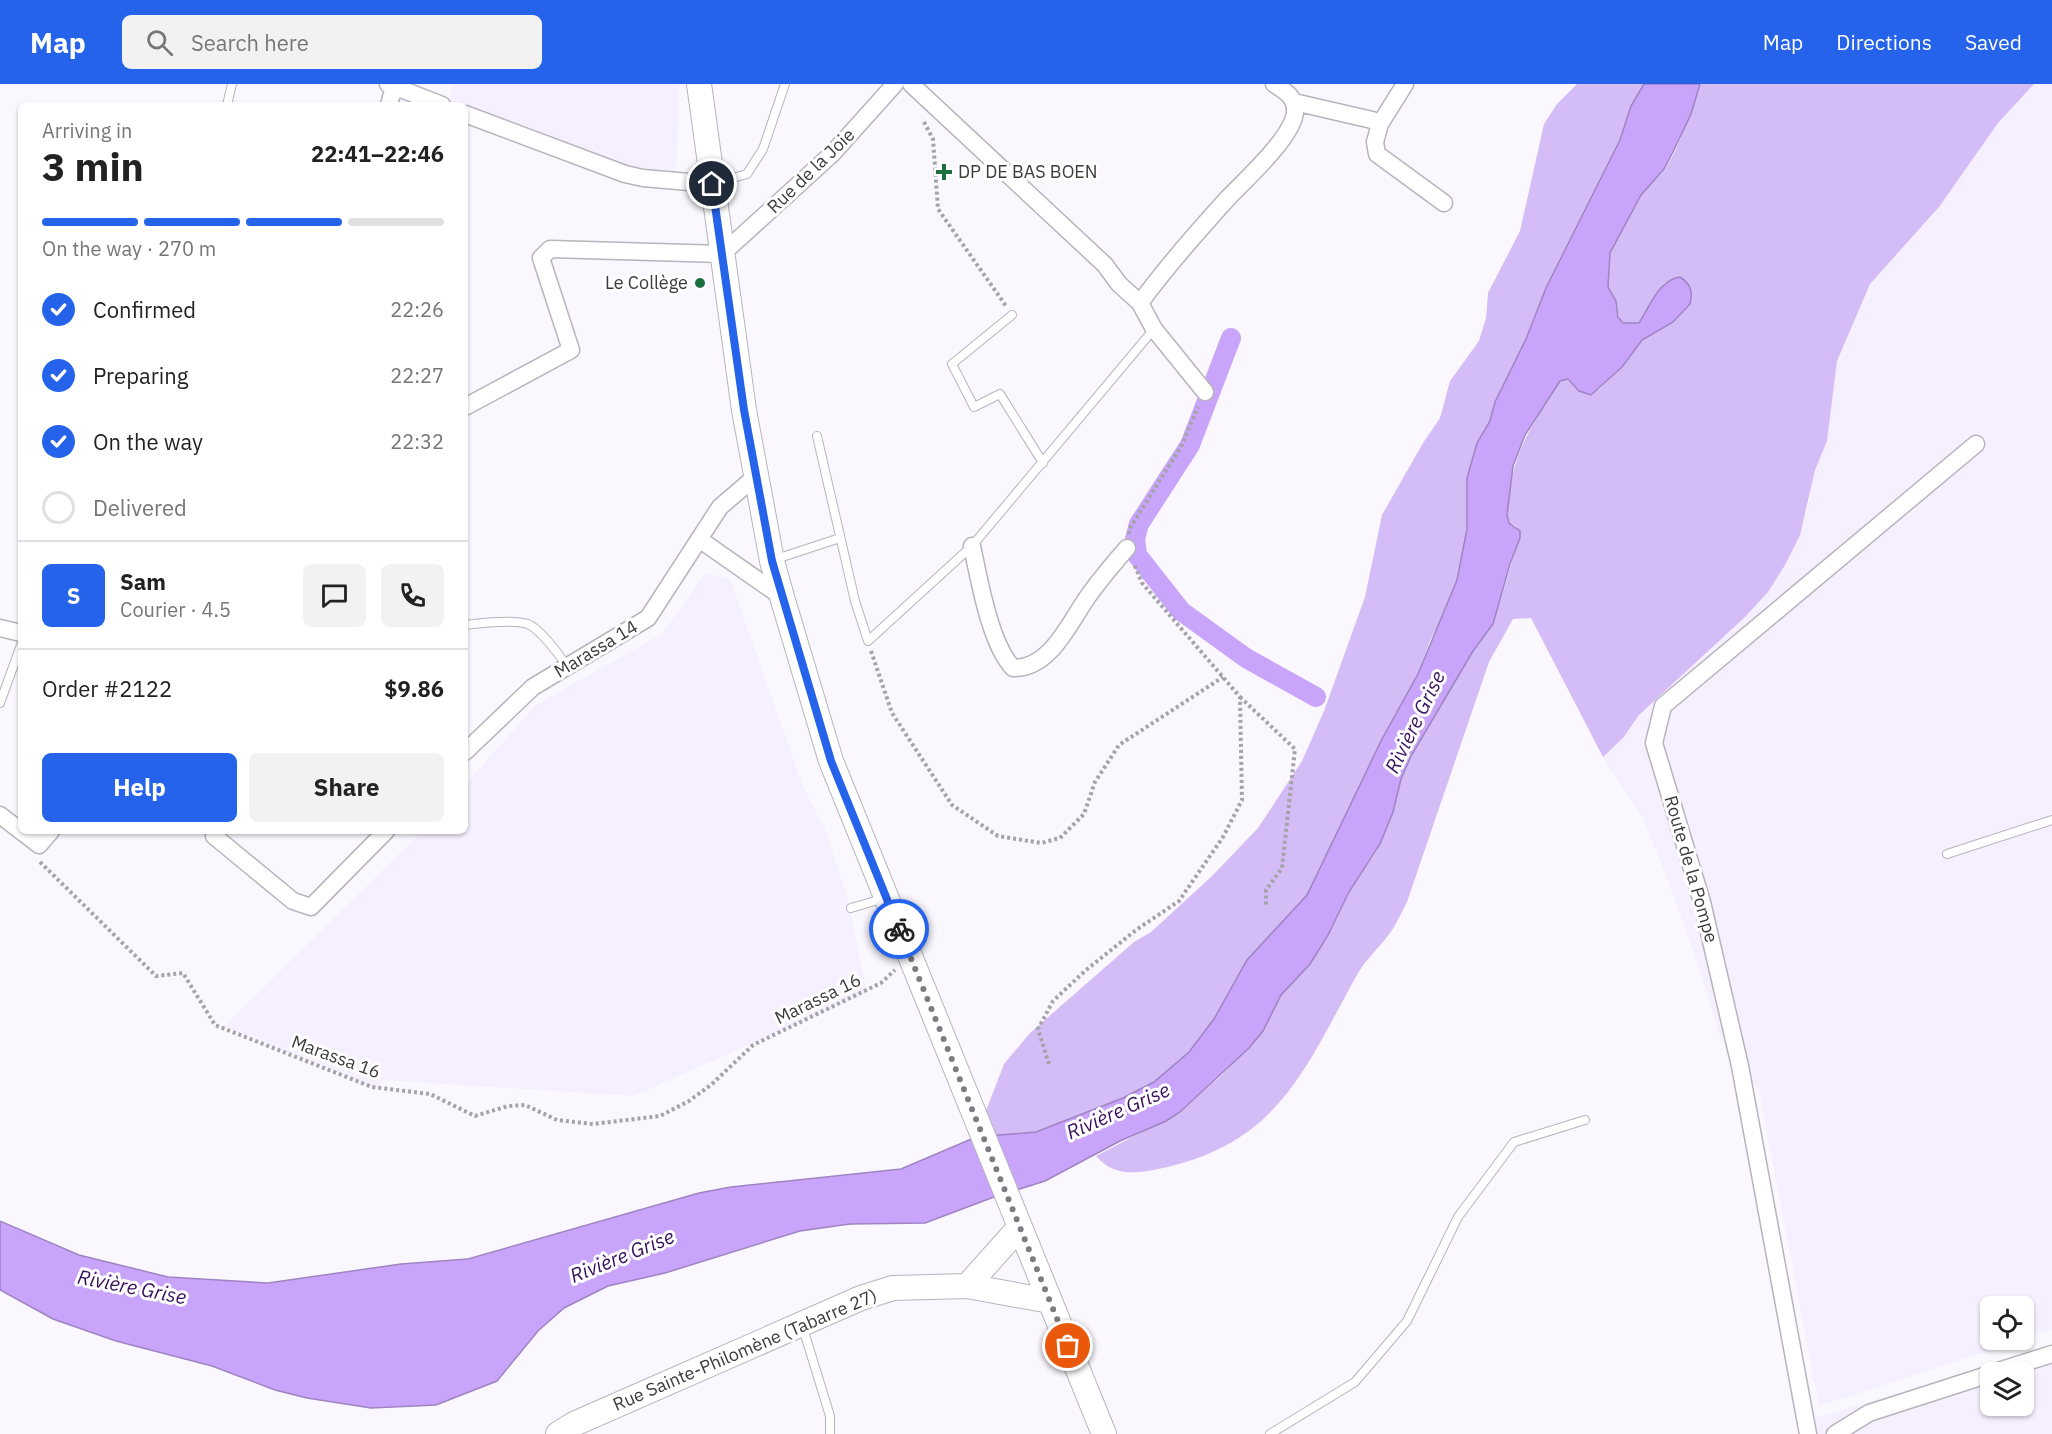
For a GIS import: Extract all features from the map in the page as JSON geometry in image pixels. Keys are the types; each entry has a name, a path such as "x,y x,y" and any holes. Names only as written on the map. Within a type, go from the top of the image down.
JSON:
{"main road":[{"path":"699,84 755,477 772,561 831,761 1104,1434"},
{"path":"966,1286 1017,1224"},
{"name":"Rue Sainte-Philomène (Tabarre 27)","path":"569,1431 802,1323 893,1288 966,1286 1050,1302"}],"street":[{"name":"Rue de la Joie","path":"722,254 833,153 895,84"},
{"path":"911,84 1105,265 1119,284 1140,303 1154,329 1205,393"},
{"path":"1140,303 1228,198 1268,158 1292,122 1295,112 1294,102 1290,94 1274,84"},
{"path":"1405,84 1380,124 1375,142 1377,154 1444,204"},
{"path":"388,102 391,85 434,102"},
{"path":"1294,102 1372,120 1380,124"},
{"path":"468,115 625,174 643,178 712,184"},
{"path":"468,405 571,351 541,258 550,249 722,254"},
{"name":"Route de la Pompe","path":"1808,1434 1737,1055 1702,902 1654,743 1663,706 1976,444"},
{"name":"Marassa 14","path":"468,749 533,687 648,618 720,507 755,477"},
{"path":"699,539 782,597"},
{"path":"972,546 983,595 1000,648 1012,668 1023,668 1055,645 1102,577 1127,548"},
{"path":"0,628 18,632"},
{"path":"0,815 18,829"},
{"path":"25,834 39,845 48,834"},
{"path":"214,836 293,902 310,907 383,834"},
{"path":"2027,1362 2052,1354"},
{"path":"1835,1434 1869,1413 1980,1377"}],"lane":[{"path":"228,102 232,84"},
{"path":"712,184 747,174 763,149 785,84"},
{"path":"1012,315 952,364 974,407 1000,394 1043,463"},
{"path":"817,436 840,538 868,641 972,546 1154,329"},
{"path":"772,561 840,538"},
{"path":"468,625 485,622 529,624 559,653 567,666"},
{"path":"0,703 18,653"},
{"path":"1947,854 2052,820"},
{"path":"850,908 886,897"},
{"path":"1270,1434 1355,1382 1407,1321 1458,1217 1514,1142 1585,1120"},
{"path":"802,1323 830,1416 830,1434"}],"path":[{"path":"923,119 933,139 938,209 1012,315"},
{"path":"1205,393 1182,445 1130,528 1127,548 1142,584 1240,697 1295,748 1282,868 1266,890 1266,906"},
{"path":"868,641 892,713 952,805 998,836 1041,843 1060,838 1084,814 1095,782 1119,745 1223,677"},
{"path":"1049,1064 1038,1029 1053,1001 1136,930 1179,901 1223,837 1238,810 1242,800 1240,697"},
{"name":"Marassa 16","path":"39,845 40,862 156,976 183,974 215,1025 372,1087 430,1094 475,1116 508,1106 525,1106 557,1120 593,1124 660,1116 689,1101 712,1084 753,1045 881,983 910,955"}],"shaded area":[{"path":"452,84 679,84 676,174 627,169 468,110 468,102 450,102"},
{"path":"1577,84 1644,84 1631,106 1620,140 1546,288 1526,339 1495,402 1490,421 1477,443 1467,478 1467,529 1457,580 1445,611 1430,641 1418,674 1382,739 1307,895 1247,960 1214,1019 1189,1052 1154,1082 1123,1098 1036,1132 976,1137 1004,1064 1030,1033 1134,942 1151,932 1211,877 1258,828 1302,761 1324,711 1365,597 1382,515 1440,418 1450,381 1479,341 1486,318 1488,293 1520,231 1544,124 1557,104"},
{"path":"1700,84 2034,84 1998,123 1939,207 1870,284 1837,361 1827,441 1815,470 1800,535 1768,592 1745,617 1639,715 1623,738 1603,757 1531,618 1513,619 1489,662 1407,902 1392,930 1358,973 1303,1071 1283,1098 1260,1122 1233,1141 1199,1157 1158,1169 1124,1172 1109,1167 1096,1156 1180,1112 1224,1073 1263,1031 1281,995 1310,964 1327,937 1349,892 1376,852 1393,812 1401,779 1411,756 1490,626 1496,612 1520,538 1516,526 1509,523 1508,516 1509,495 1516,463 1527,435 1560,381 1567,378 1579,391 1598,390 1622,367 1642,340 1673,322 1665,282 1639,323 1623,323 1616,302 1607,286 1606,276 1612,251 1623,225 1643,193 1671,159"},
{"path":"2034,84 2052,84 2052,1330 2034,1336 2034,1296 1980,1296 1980,1350 1991,1350 1819,1406 1759,1090 1721,1041 1702,977 1667,877 1642,817 1603,757 1623,738 1639,715 1745,617 1768,592 1805,518 1815,470 1827,441 1837,361 1870,284 1939,207 1998,123"},
{"path":"706,573 730,579 804,789 825,829 847,896 867,993 633,1096 383,1080 379,1089 225,1026 419,834 468,834 468,782 536,705 662,634"},
{"path":"2052,1347 2052,1434 1811,1434 1809,1420 1980,1369 1980,1416 2034,1416 2034,1362 2002,1362"}],"water":[{"name":"Rivière Grise","path":"1644,84 1700,84 1691,114 1672,154 1664,169 1641,195 1610,253 1608,287 1616,301 1618,317 1623,323 1639,323 1661,288 1666,283 1680,277 1687,282 1690,289 1690,304 1673,322 1642,340 1622,367 1591,395 1579,391 1568,379 1560,381 1525,435 1513,466 1507,515 1509,523 1520,531 1520,538 1493,624 1473,651 1411,756 1380,844 1349,892 1327,937 1310,964 1281,995 1263,1031 1249,1048 1180,1112 1045,1181 925,1223 850,1224 800,1231 665,1273 608,1286 564,1308 538,1331 497,1381 436,1405 371,1408 307,1398 275,1390 212,1366 116,1341 53,1319 0,1290 0,1221 79,1255 168,1277 268,1283 401,1264 468,1259 699,1193 731,1187 901,1169 976,1137 1036,1132 1123,1098 1154,1082 1189,1052 1214,1019 1247,960 1307,895 1382,739 1418,674 1457,580 1467,529 1467,478 1477,443 1490,421 1495,402 1526,339 1546,288 1620,140 1631,106"}],"waterway":[{"path":"1231,338 1190,445 1139,524 1135,539 1137,555 1181,611 1246,658 1316,697"}],"way so far":[{"path":"899,929 1068,1346"}],"place":[{"name":"DP DE BAS BOEN","path":"944,172"},
{"name":"Le Collège","path":"700,283"}],"route":[{"path":"712,184 744,410 772,561 831,761 899,929"}]}
